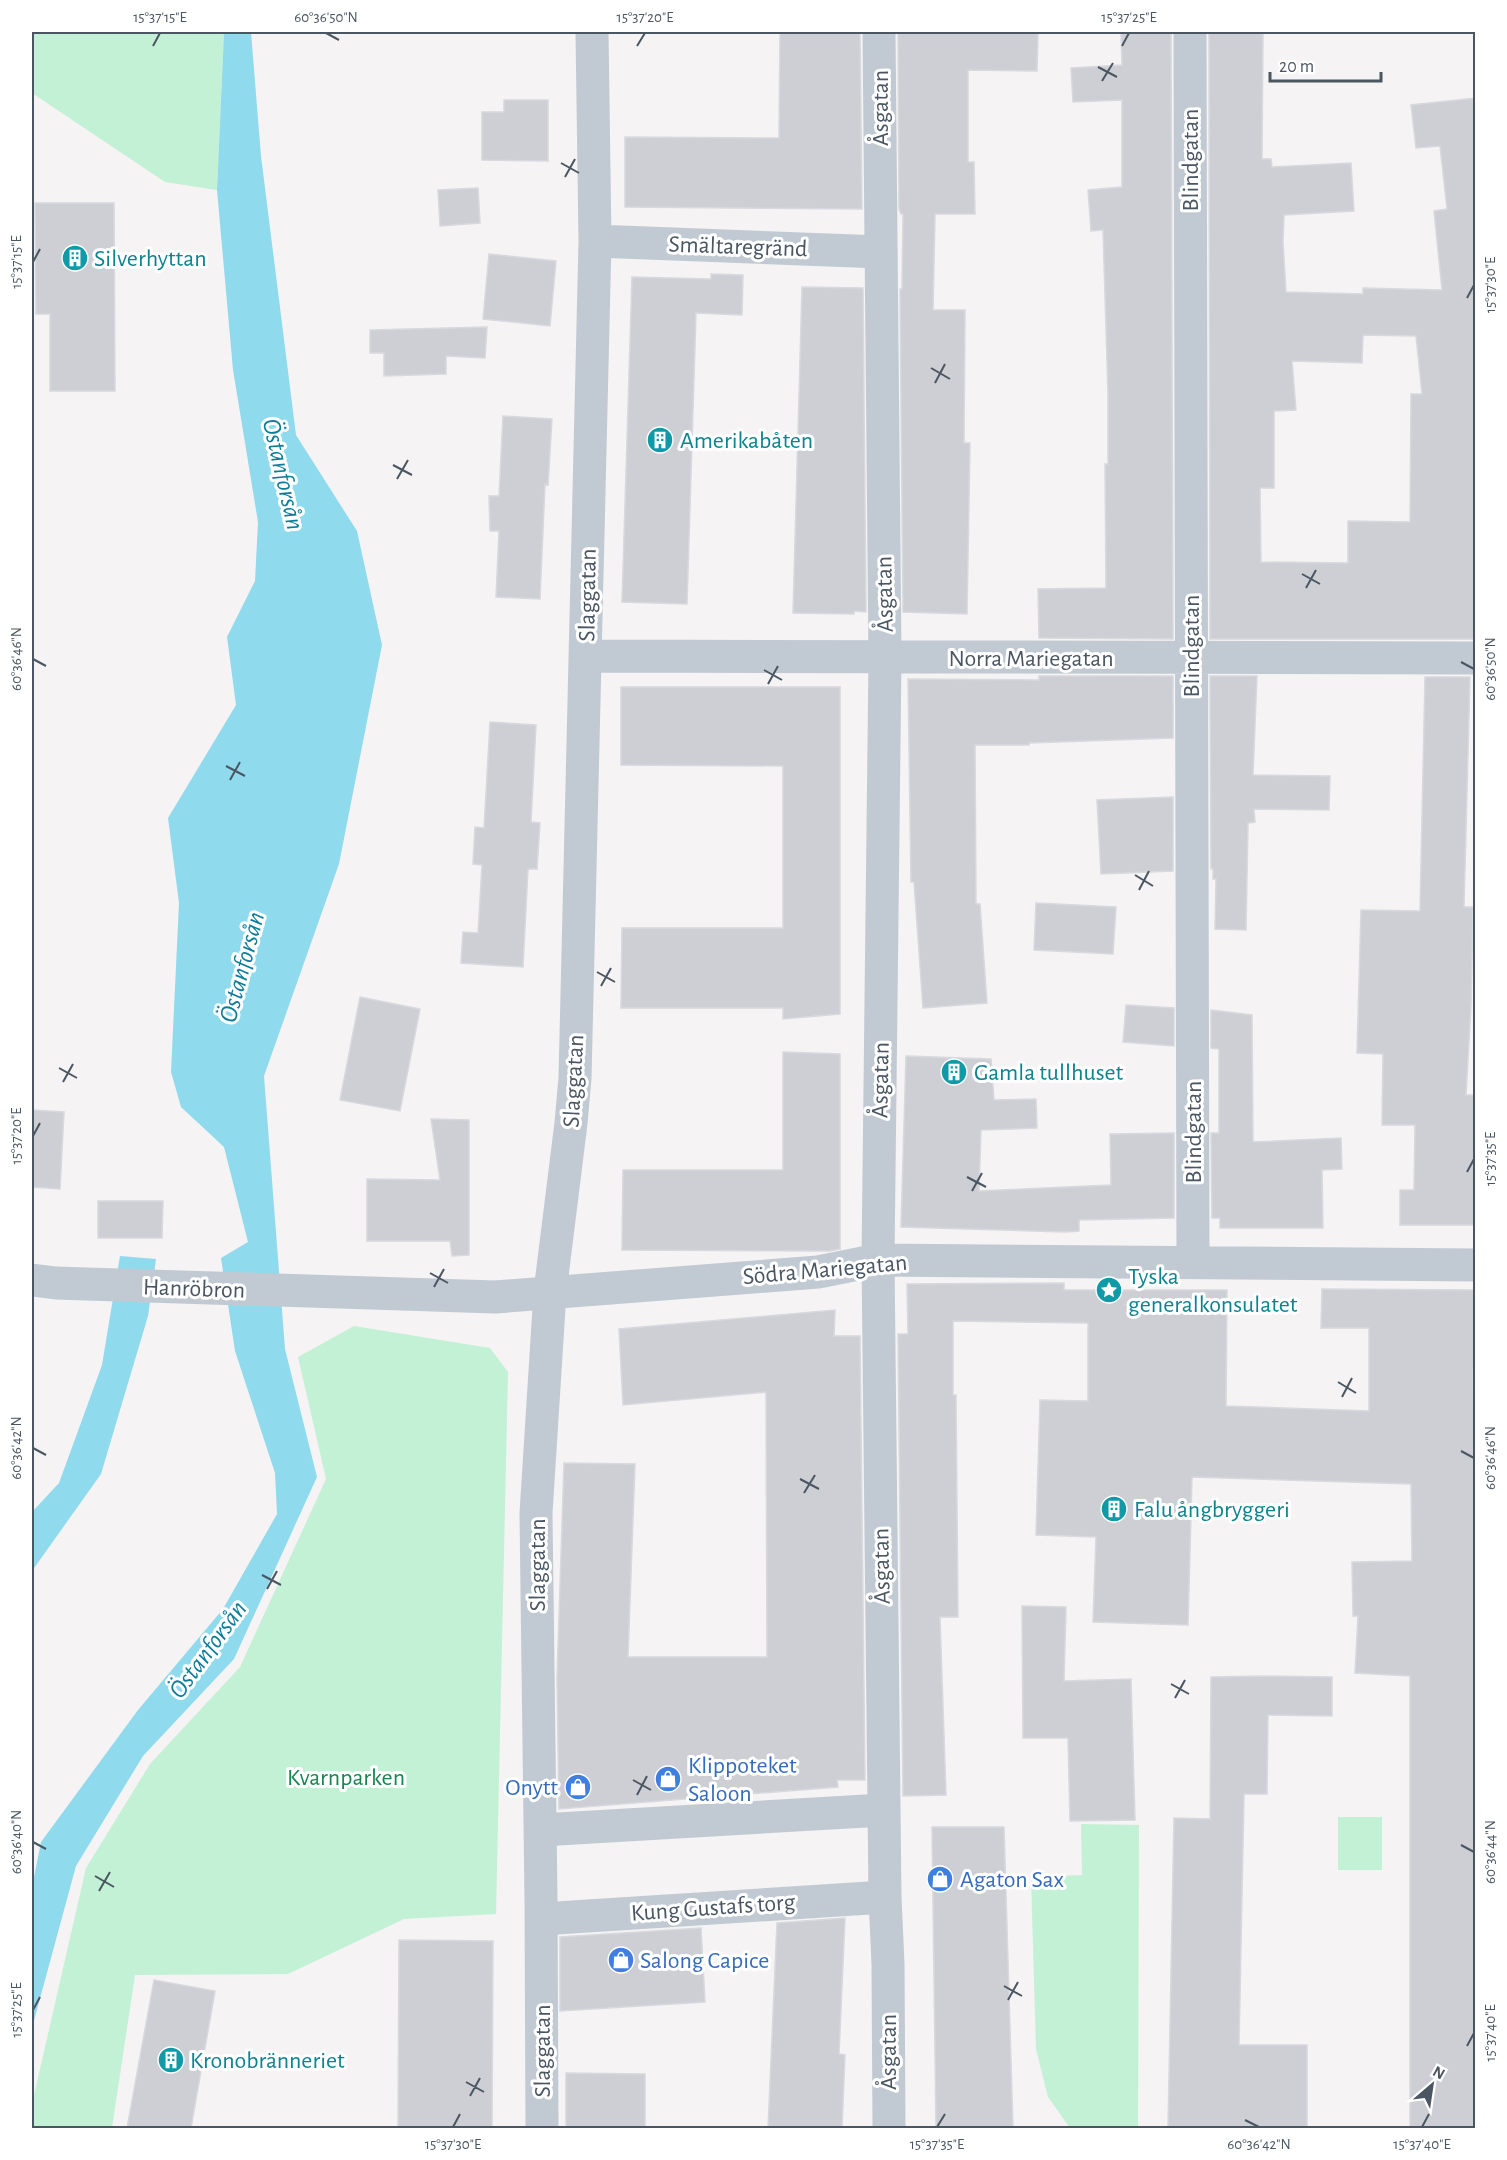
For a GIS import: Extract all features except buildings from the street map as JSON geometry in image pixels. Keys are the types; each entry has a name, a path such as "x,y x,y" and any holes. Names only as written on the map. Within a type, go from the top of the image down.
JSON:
{"street":[{"name":"Slaggatan","path":"542,2128 541,1830 536,1513 550,1292 575,1078 595,241 592,32"},
{"name":"Åsgatan","path":"879,32 885,657 878,1260 889,2128"},
{"name":"Blindgatan","path":"1190,32 1193,1261"},
{"name":"Smältaregränd","path":"595,241 881,252"},
{"name":"Norra Mariegatan","path":"586,656 1476,658"},
{"name":"Södra Mariegatan","path":"284,1291 495,1297 831,1269 878,1260 1476,1264"},
{"name":"Hanröbron","path":"32,1280 56,1283 284,1291"},
{"path":"541,1830 884,1810"},
{"name":"Kung Gustafs torg","path":"541,1909 885,1897"}],"green space":[{"path":"32,32 224,32 217,190 165,182 32,93"},
{"name":"Kvarnparken","path":"354,1326 490,1348 508,1372 496,1914 404,1919 288,1974 135,1975 112,2128 32,2128 32,2104 86,1868 150,1764 240,1667 326,1479 298,1357"},
{"path":"1338,1817 1382,1817 1382,1870 1338,1870"},
{"path":"1081,1824 1139,1825 1138,2128 1070,2128 1048,2097 1036,2049 1031,1877 1082,1875"}],"water":[{"name":"Östanforsån","path":"224,32 251,32 261,156 296,435 357,531 382,645 339,864 264,1076 285,1349 317,1477 234,1659 143,1756 76,1866 32,2028 32,1887 41,1842 138,1710 223,1609 277,1514 275,1473 235,1351 221,1258 248,1242 224,1147 181,1107 171,1072 179,903 168,818 236,705 227,637 255,581 258,522 233,370 217,190"},
{"path":"120,1256 156,1259 148,1316 101,1474 32,1571 32,1512 59,1483 102,1365"}],"place":[{"name":"Silverhyttan","path":"75,258"},
{"name":"Amerikabåten","path":"660,440"},
{"name":"Gamla tullhuset","path":"954,1072"},
{"name":"Tyska generalkonsulatet","path":"1109,1290"},
{"name":"Falu ångbryggeri","path":"1114,1509"},
{"name":"Klippoteket Saloon","path":"668,1779"},
{"name":"Onytt","path":"578,1787"},
{"name":"Agaton Sax","path":"940,1879"},
{"name":"Salong Capice","path":"621,1960"},
{"name":"Kronobränneriet","path":"171,2060"}]}
